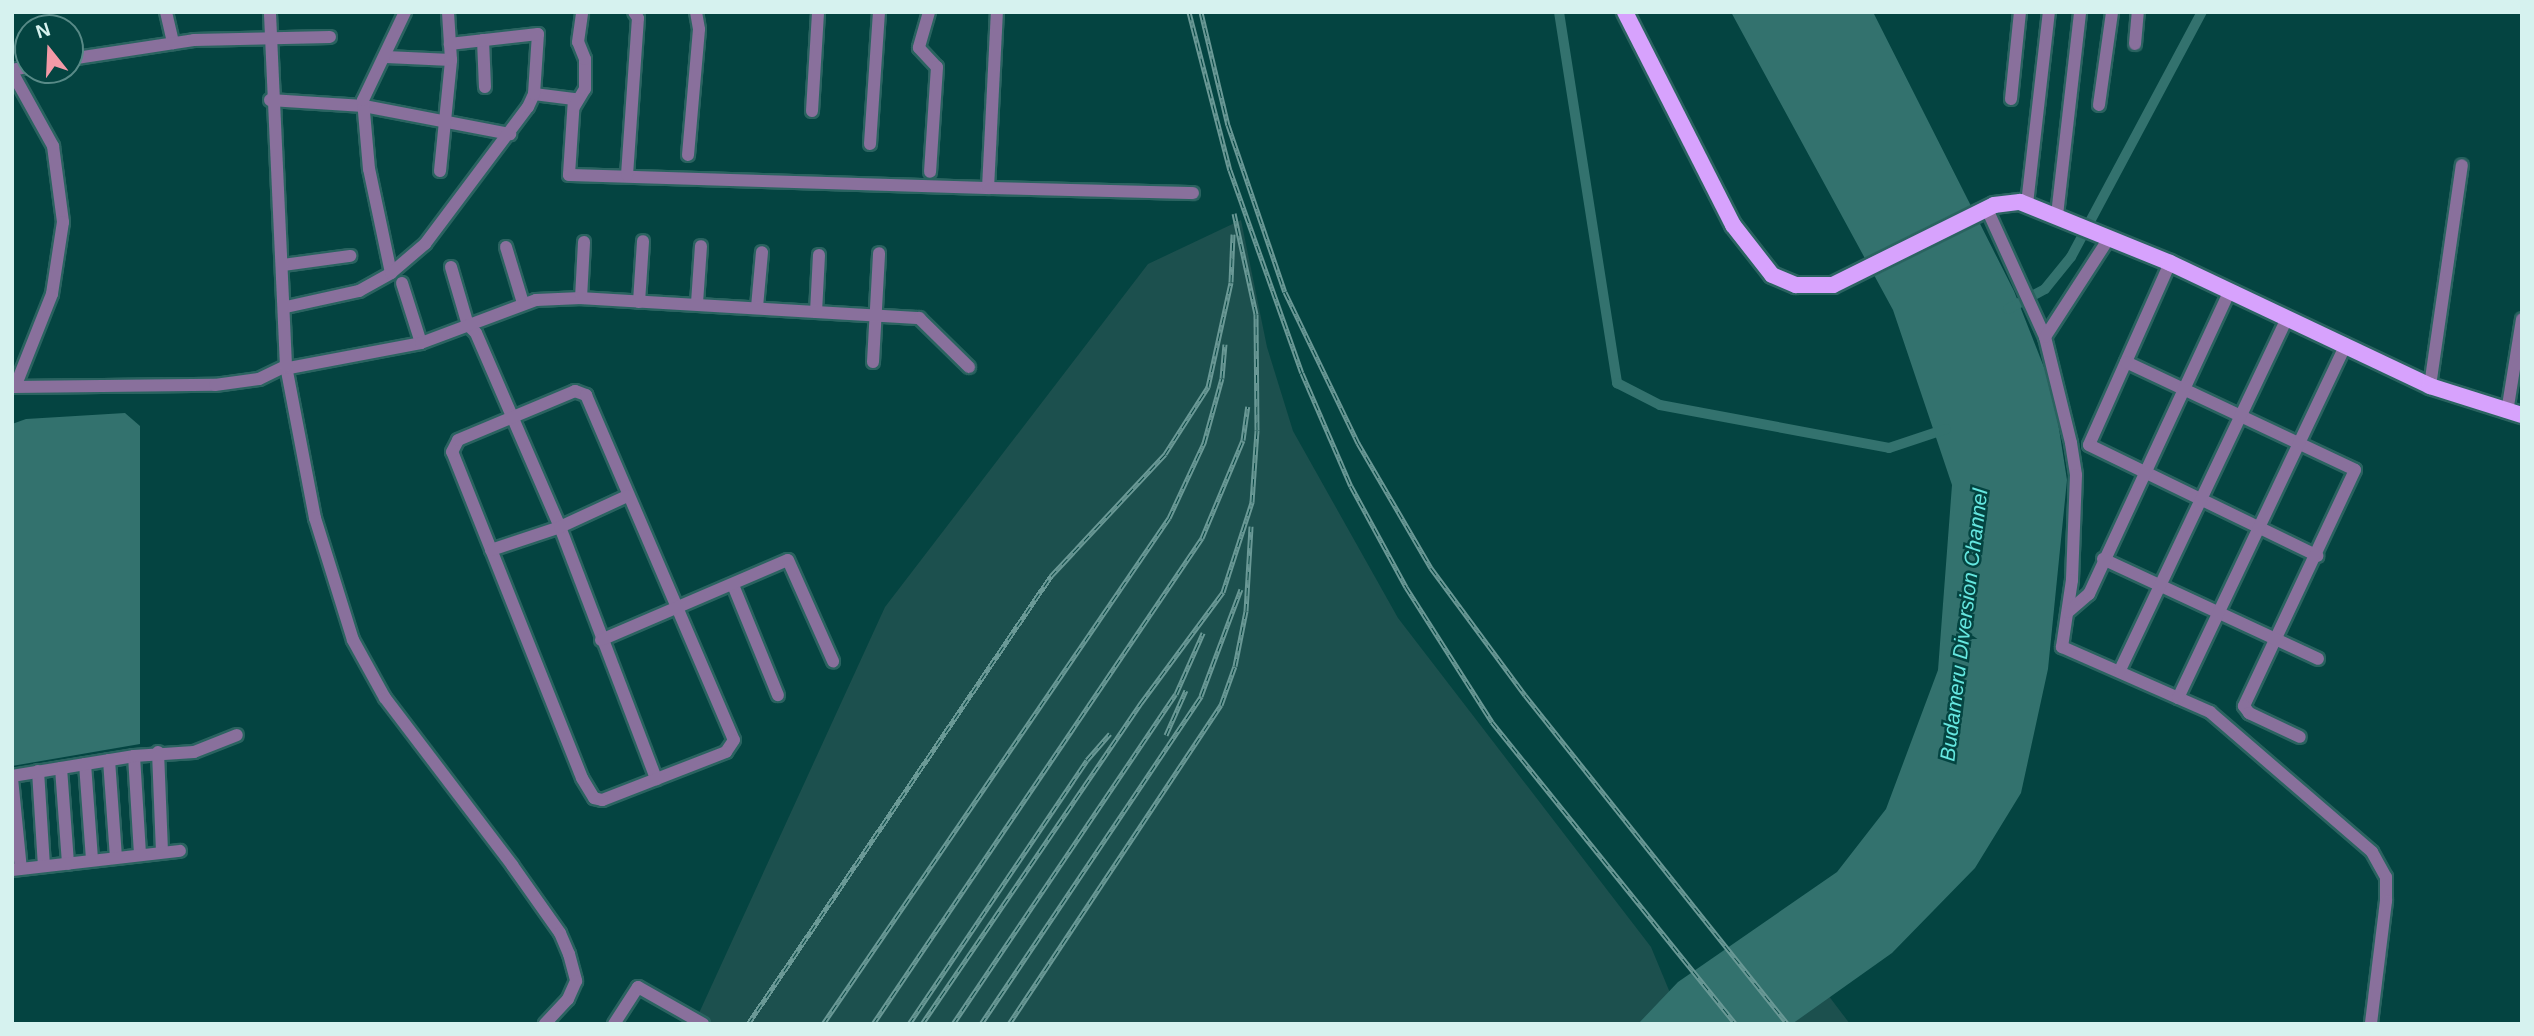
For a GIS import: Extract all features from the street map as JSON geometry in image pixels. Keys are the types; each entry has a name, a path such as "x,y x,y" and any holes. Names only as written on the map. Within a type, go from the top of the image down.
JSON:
{"main road":[{"path":"1625,12 1733,225 1754,256 1772,275 1796,285 1827,286 1987,209 2010,201 2027,204 2171,263 2344,349 2430,386 2515,414"}],"street":[{"path":"166,12 173,43"},
{"path":"270,12 270,100 286,307 287,367 315,518 353,640 385,698 512,864 569,954 576,981 568,999 545,1024"},
{"path":"391,273 369,169 364,106 369,79 386,57 405,12"},
{"path":"440,171 451,60 448,12"},
{"path":"575,107 585,89 585,59 578,42 582,12"},
{"path":"627,175 638,18 634,12"},
{"path":"688,155 699,29 696,12"},
{"path":"812,111 818,12"},
{"path":"870,144 879,12"},
{"path":"929,12 919,48 937,66 930,172"},
{"path":"988,188 997,12"},
{"path":"2011,99 2020,12"},
{"path":"2027,204 2049,12"},
{"path":"2057,215 2080,12"},
{"path":"2099,105 2112,12"},
{"path":"2135,44 2138,12"},
{"path":"286,307 359,291 391,273 425,244 510,134 534,94 538,34 450,44"},
{"path":"84,57 173,43 268,36 330,37"},
{"path":"483,40 485,87"},
{"path":"386,57 451,60"},
{"path":"12,71 54,146 63,222 52,294 14,381 215,385 259,379 287,367 421,343 523,303 581,298 919,318 969,367"},
{"path":"534,94 572,98 575,107 569,176 627,175 988,188 1193,192"},
{"path":"270,100 364,106 510,134"},
{"path":"2430,386 2462,165"},
{"path":"1987,209 2045,337 2059,386 2076,475 2068,612 2062,647 2120,670 2178,698 2236,731 2372,852 2386,877 2386,901 2371,1024"},
{"path":"2045,337 2107,237"},
{"path":"581,298 584,242"},
{"path":"639,302 643,242"},
{"path":"697,303 701,246"},
{"path":"506,247 523,303"},
{"path":"757,307 762,252"},
{"path":"873,362 879,253"},
{"path":"816,312 819,255"},
{"path":"283,265 350,256"},
{"path":"2171,263 2088,441 2091,450 2318,556"},
{"path":"451,267 468,325 513,416 560,527 656,779"},
{"path":"402,283 421,343"},
{"path":"2068,612 2085,600 2229,292"},
{"path":"2515,414 2522,319"},
{"path":"2120,670 2242,418 2286,320"},
{"path":"2178,698 2344,349"},
{"path":"2126,362 2355,470 2318,556 2244,706 2249,713 2301,737"},
{"path":"582,392 734,740 726,752 602,800 594,798 452,452 458,440 513,416 582,392"},
{"path":"491,551 560,527 627,496"},
{"path":"2104,559 2318,659"},
{"path":"601,640 678,610 788,560 833,661"},
{"path":"733,585 778,695"},
{"path":"180,850 17,870 12,777 159,752 194,752 237,735"},
{"path":"159,752 162,852"},
{"path":"134,756 140,853"},
{"path":"109,760 116,857"},
{"path":"85,764 92,860"},
{"path":"61,768 68,864"},
{"path":"38,771 44,866"},
{"path":"614,1024 638,987 703,1024"}],"shaded area":[{"path":"1241,220 1267,347 1293,431 1398,618 1651,947 1683,1024 694,1024 885,607 1148,264"},
{"path":"1828,995 1850,1024 1792,1024"}],"water":[{"name":"Budameru Diversion Channel","path":"1731,12 1873,12 2014,291 2053,390 2067,480 2048,669 2021,793 1975,868 1892,953 1792,1024 1638,1024 1678,982 1837,872 1886,809 1938,670 1952,485 1893,310"},
{"path":"125,413 140,426 140,744 12,766 12,424 26,419"}],"waterway":[{"path":"1559,12 1617,383 1660,405 1889,448 1946,429"},
{"path":"2008,309 2045,289 2071,257 2202,12"}],"railway":[{"path":"1189,12 1230,170 1302,373 1351,486 1406,587 1492,722 1736,1024"},
{"path":"1201,12 1228,125 1285,292 1358,443 1431,568 1525,695 1788,1024"},
{"path":"922,1024 1141,703 1223,592 1252,502 1257,430 1256,314 1234,213"},
{"path":"748,1024 1051,576 1165,454 1208,387 1231,282 1233,234"},
{"path":"823,1024 1169,518 1204,443 1222,378 1225,344"},
{"path":"873,1024 1202,538 1243,440 1248,406"},
{"path":"1009,1024 1221,705 1235,666 1246,611 1251,526"},
{"path":"981,1024 1201,696 1241,589"},
{"path":"953,1024 1176,694 1203,633"},
{"path":"1166,735 1186,690"},
{"path":"909,1024 1087,760 1110,734"}]}
